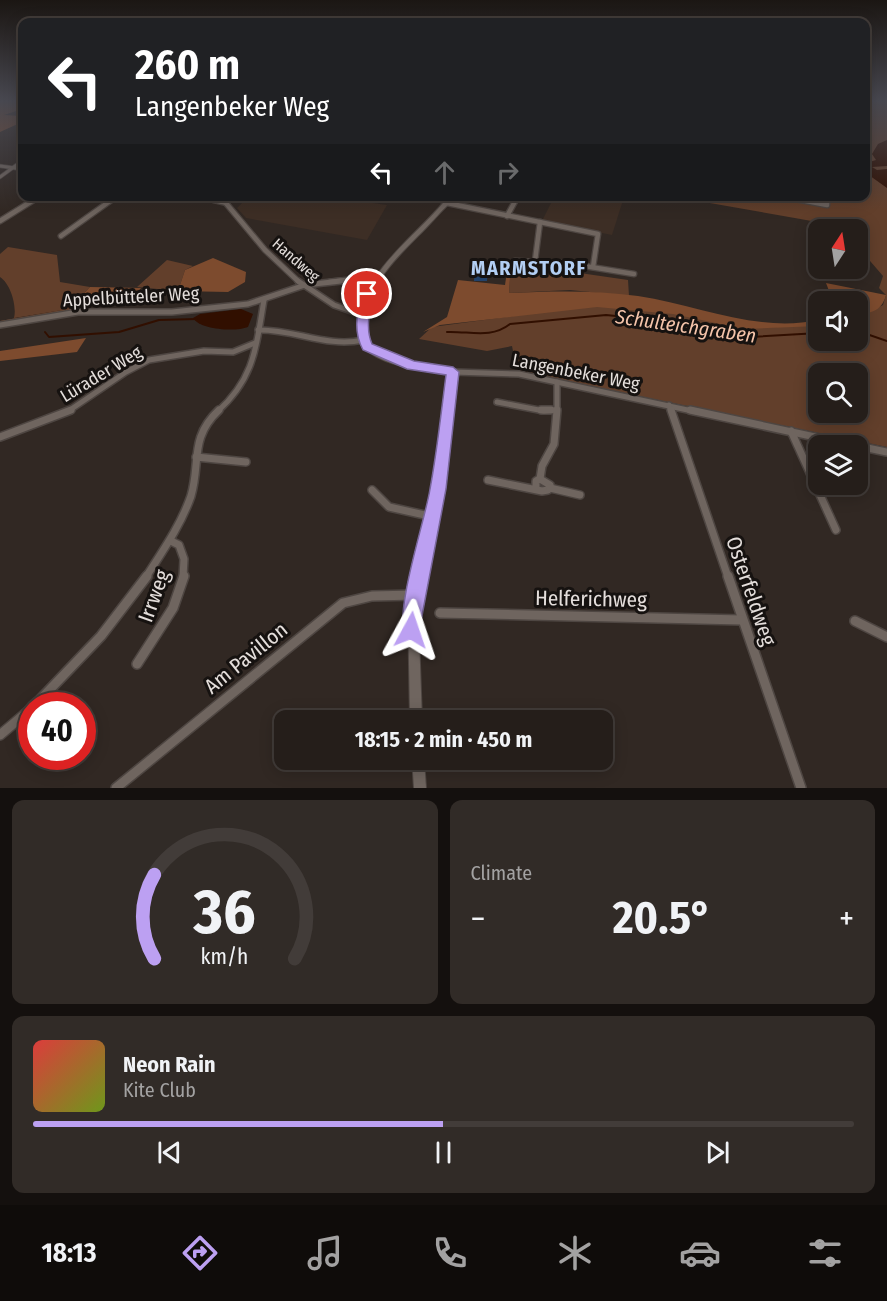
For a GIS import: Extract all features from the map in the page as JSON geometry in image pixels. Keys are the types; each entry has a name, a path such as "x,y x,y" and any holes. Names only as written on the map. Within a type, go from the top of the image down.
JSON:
{"street":[{"path":"0,177 18,164"},
{"path":"0,166 18,169"},
{"path":"0,221 32,201"},
{"path":"61,236 110,201"},
{"name":"Handweg","path":"219,201 228,203"},
{"name":"Handweg","path":"226,201 273,260 326,303 349,313 363,315"},
{"path":"440,201 598,234 593,267"},
{"path":"507,216 515,201"},
{"path":"806,201 827,205 827,201"},
{"path":"258,330 282,331 348,343 363,340 363,315 367,294 380,276 447,203"},
{"path":"535,261 540,222"},
{"path":"515,261 593,267 634,274"},
{"name":"Appelbütteler Weg","path":"0,325 78,312 172,312 264,300 305,285 380,276"},
{"path":"47,692 100,636 142,584 171,541 196,480 196,457 200,434 209,418 242,385 250,369 264,300"},
{"name":"Langenbeker Weg","path":"363,340 372,351 399,362 453,372 519,374 809,435"},
{"name":"Lürader Weg","path":"0,437 75,409 126,372 149,360 204,351 233,352 255,343"},
{"path":"415,710 411,630 415,595 434,517 453,372"},
{"path":"536,488 536,481 540,478 540,466 554,448 559,419 555,410 557,382"},
{"path":"497,402 544,411 555,410"},
{"name":"Osterfeldweg","path":"669,405 801,788"},
{"path":"791,431 836,530"},
{"name":"Langenbeker Weg","path":"868,448 887,452"},
{"path":"196,457 246,462"},
{"path":"540,478 548,481 550,488"},
{"path":"488,480 522,488 536,488 542,492 550,488 580,495"},
{"path":"372,490 389,507 434,517"},
{"name":"Irrweg","path":"137,664 164,628 179,589 184,556 179,545 171,541"},
{"name":"Am Pavillon","path":"116,788 343,603 372,596 403,593 415,595"},
{"name":"Helferichweg","path":"440,614 742,620"},
{"path":"855,621 887,637"},
{"path":"0,735 18,720"},
{"path":"419,770 420,788"}],"shaded area":[{"path":"870,137 887,137 887,447 868,443 868,435 829,435 517,371 512,346 487,351 419,339 432,327 595,305 660,307 757,328 808,326 808,351 868,351 868,312 883,305 886,295 879,288 883,276 868,259 868,219 808,220 701,201 870,201"},
{"path":"887,140 887,166 872,167 877,170 887,169 887,188 870,176 870,162 876,160 872,154 878,144"},
{"path":"244,201 358,201 387,205 367,240 246,218 237,208"},
{"path":"552,201 623,201 612,235 542,221"},
{"path":"8,247 57,255 60,282 90,287 69,309 14,318 15,308 12,296 0,277 0,254"},
{"path":"213,258 246,272 245,282 228,292 178,291 185,270"},
{"path":"167,260 193,266 185,270 178,291 137,287"},
{"path":"511,263 628,280 629,296 570,290 509,293"},
{"path":"511,263 509,293 622,294 661,300 750,320 773,323 808,321 808,326 744,329 673,314 597,307 440,325 423,332 447,317 458,280 505,285 508,264"},
{"path":"826,283 866,291 829,291"},
{"path":"90,287 141,288 136,295 96,299 83,306 78,312 4,324 0,329 0,321 69,309"},
{"path":"868,291 886,295 876,310 868,313"},
{"path":"241,309 253,314 248,327 242,329 227,330 210,327 193,318 200,314"},
{"path":"86,338 77,352 0,361 0,351"}],"building":[{"path":"475,265 488,266 487,281 474,281"}],"waterway":[{"name":"Schulteichgraben","path":"447,332 488,333 503,329 510,324 606,315 686,323 750,337 808,334"},
{"name":"Schulteichgraben","path":"45,332 49,337 119,332 159,320 197,319"},
{"name":"Schulteichgraben","path":"868,334 887,341"}],"district":[{"name":"MARMSTORF","path":"529,268"}],"route":[{"path":"367,294 362,319 363,337 367,347 399,362 453,372 434,517 414,602 411,630"}]}
